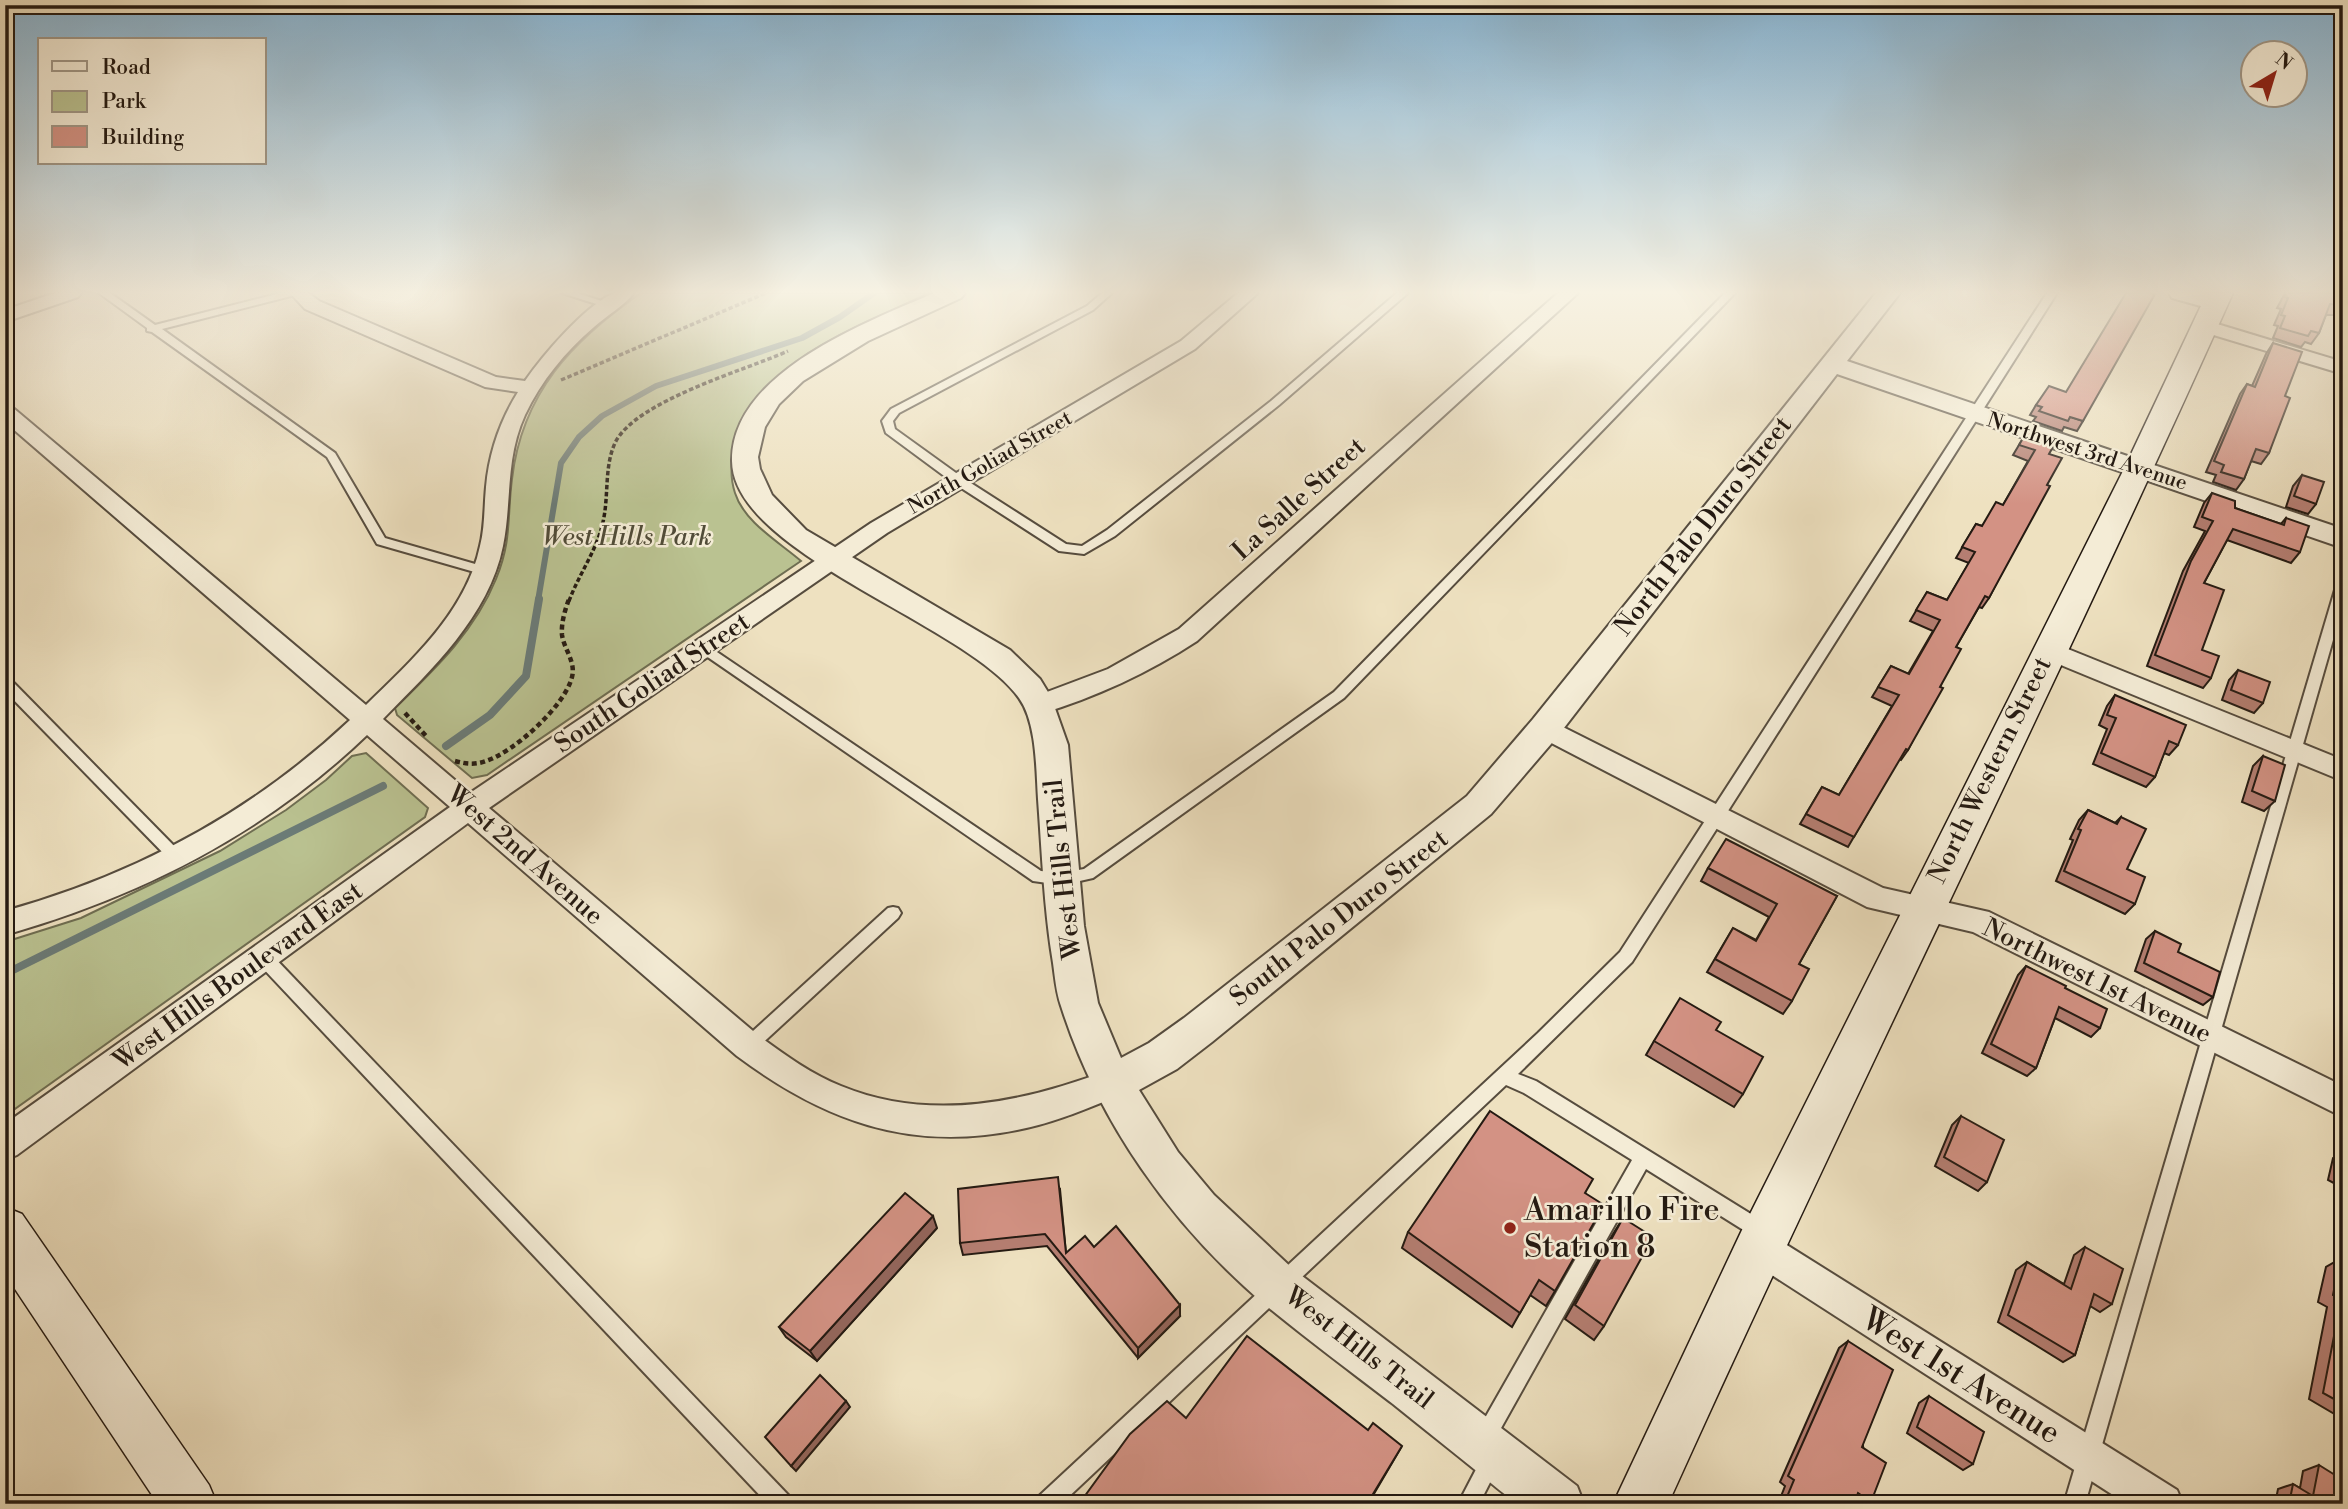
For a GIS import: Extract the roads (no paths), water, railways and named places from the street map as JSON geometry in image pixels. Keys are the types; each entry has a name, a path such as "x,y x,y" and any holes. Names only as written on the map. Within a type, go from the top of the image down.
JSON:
{"main road":[{"name":"North Western Street","path":"1640,1504 1763,1240 2048,650 2139,469 2187,363"},
{"path":"5,1231 190,1504"}],"street":[{"path":"447,363 492,383 529,387"},
{"path":"5,923 78,901 176,857 276,797 303,777 409,677 460,618 485,571 494,546 497,482 503,446 517,408 547,363"},
{"name":"West Hills Trail","path":"809,363 785,381 757,418 749,436 744,459 753,486 770,512 796,536 999,658 1023,680 1040,705 1051,745 1065,926 1079,1003 1112,1084 1163,1166 1199,1210 1277,1285 1559,1504"},
{"name":"North Goliad Street","path":"833,559 959,481 1160,363"},
{"name":"La Salle Street","path":"1040,705 1110,680 1165,651 1188,635 1491,363"},
{"name":"Northwest 3rd Avenue","path":"1831,364 2343,539"},
{"name":"North Palo Duro Street","path":"1545,728 1831,364"},
{"name":"West 2nd Avenue","path":"5,411 770,1065 827,1098 860,1111 935,1122 973,1121 1047,1110 1112,1084"},
{"name":"South Goliad Street","path":"470,807 833,559"},
{"path":"2048,650 2343,771"},
{"name":"Northwest 1st Avenue","path":"1545,728 1877,899 1979,921 2343,1102"},
{"name":"South Palo Duro Street","path":"1112,1084 1163,1056 1189,1037 1461,821 1501,782 1545,728"},
{"name":"West Hills Boulevard East","path":"5,1144 470,807"},
{"name":"West 1st Avenue","path":"1763,1240 2163,1504"}],"lane":[{"path":"201,363 331,456 381,541 485,571"},
{"path":"986,363 895,411 887,421 890,431 959,481 1063,548 1084,550 1111,533 1321,363"},
{"path":"703,649 1038,877 1062,879 1088,874 1339,695 1662,363"},
{"path":"1045,1504 1504,1076 1626,957 2007,363"},
{"path":"2074,1504 2343,583"},
{"path":"5,682 176,857"},
{"path":"748,1046 893,913"},
{"path":"263,957 783,1504"},
{"path":"1504,1076 1530,1087 1643,1157 1763,1240"},
{"path":"1468,1504 1488,1449 1643,1157"}],"waterway":[{"path":"538,601 561,463 579,437 602,416 656,386 725,363"},
{"path":"446,746 490,715 526,676 539,599"},
{"path":"5,974 383,786"}],"place":[{"name":"Amarillo Fire Station 8","path":"1510,1228"}],"park label":[{"name":"West Hills Park","path":"627,537"}]}
